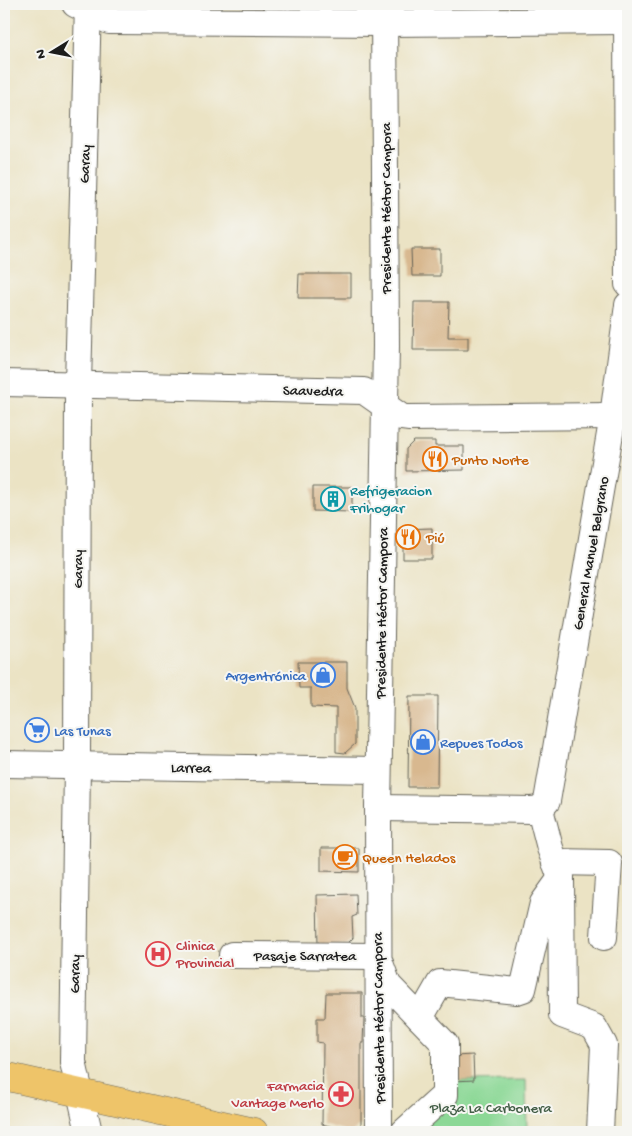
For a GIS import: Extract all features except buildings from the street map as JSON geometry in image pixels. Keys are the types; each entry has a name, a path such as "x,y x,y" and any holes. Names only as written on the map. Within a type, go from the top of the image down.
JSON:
{"main road":[{"path":"4,1076 254,1132"}],"street":[{"path":"84,6 109,21 384,14 627,12 628,284"},
{"name":"Garay","path":"84,6 78,384 77,765 73,1062 89,1132"},
{"name":"Presidente Héctor Campora","path":"379,1132 377,956 378,770 385,406 384,14"},
{"name":"General Manuel Belgrano","path":"543,805 613,416 628,305"},
{"name":"Saavedra","path":"4,383 364,391 401,417 408,418 613,416"},
{"name":"Larrea","path":"4,764 378,770"},
{"path":"378,808 531,810 543,805 558,870 562,1015 594,1026 604,1045 600,1132"},
{"path":"558,870 609,863 604,937"},
{"path":"420,1018 440,983 518,991 523,989 543,903 558,870"},
{"name":"Pasaje Sarratea","path":"232,955 377,956"},
{"path":"377,956 388,986 445,1044 445,1095 404,1132"}],"path":[{"path":"431,1130 488,1130 488,1132"}],"green space":[{"name":"Plaza La Carbonera","path":"526,1080 527,1132 421,1132 454,1081"}],"place":[{"name":"Punto Norte","path":"435,459"},
{"name":"Refrigeracion Frihogar","path":"333,499"},
{"name":"Piú","path":"408,537"},
{"name":"Argentrónica","path":"323,675"},
{"name":"Las Tunas","path":"37,730"},
{"name":"Repues Todos","path":"423,742"},
{"name":"Queen Helados","path":"345,857"},
{"name":"Clinica Provincial","path":"158,954"},
{"name":"Farmacia Vantage Merlo","path":"341,1094"}]}
